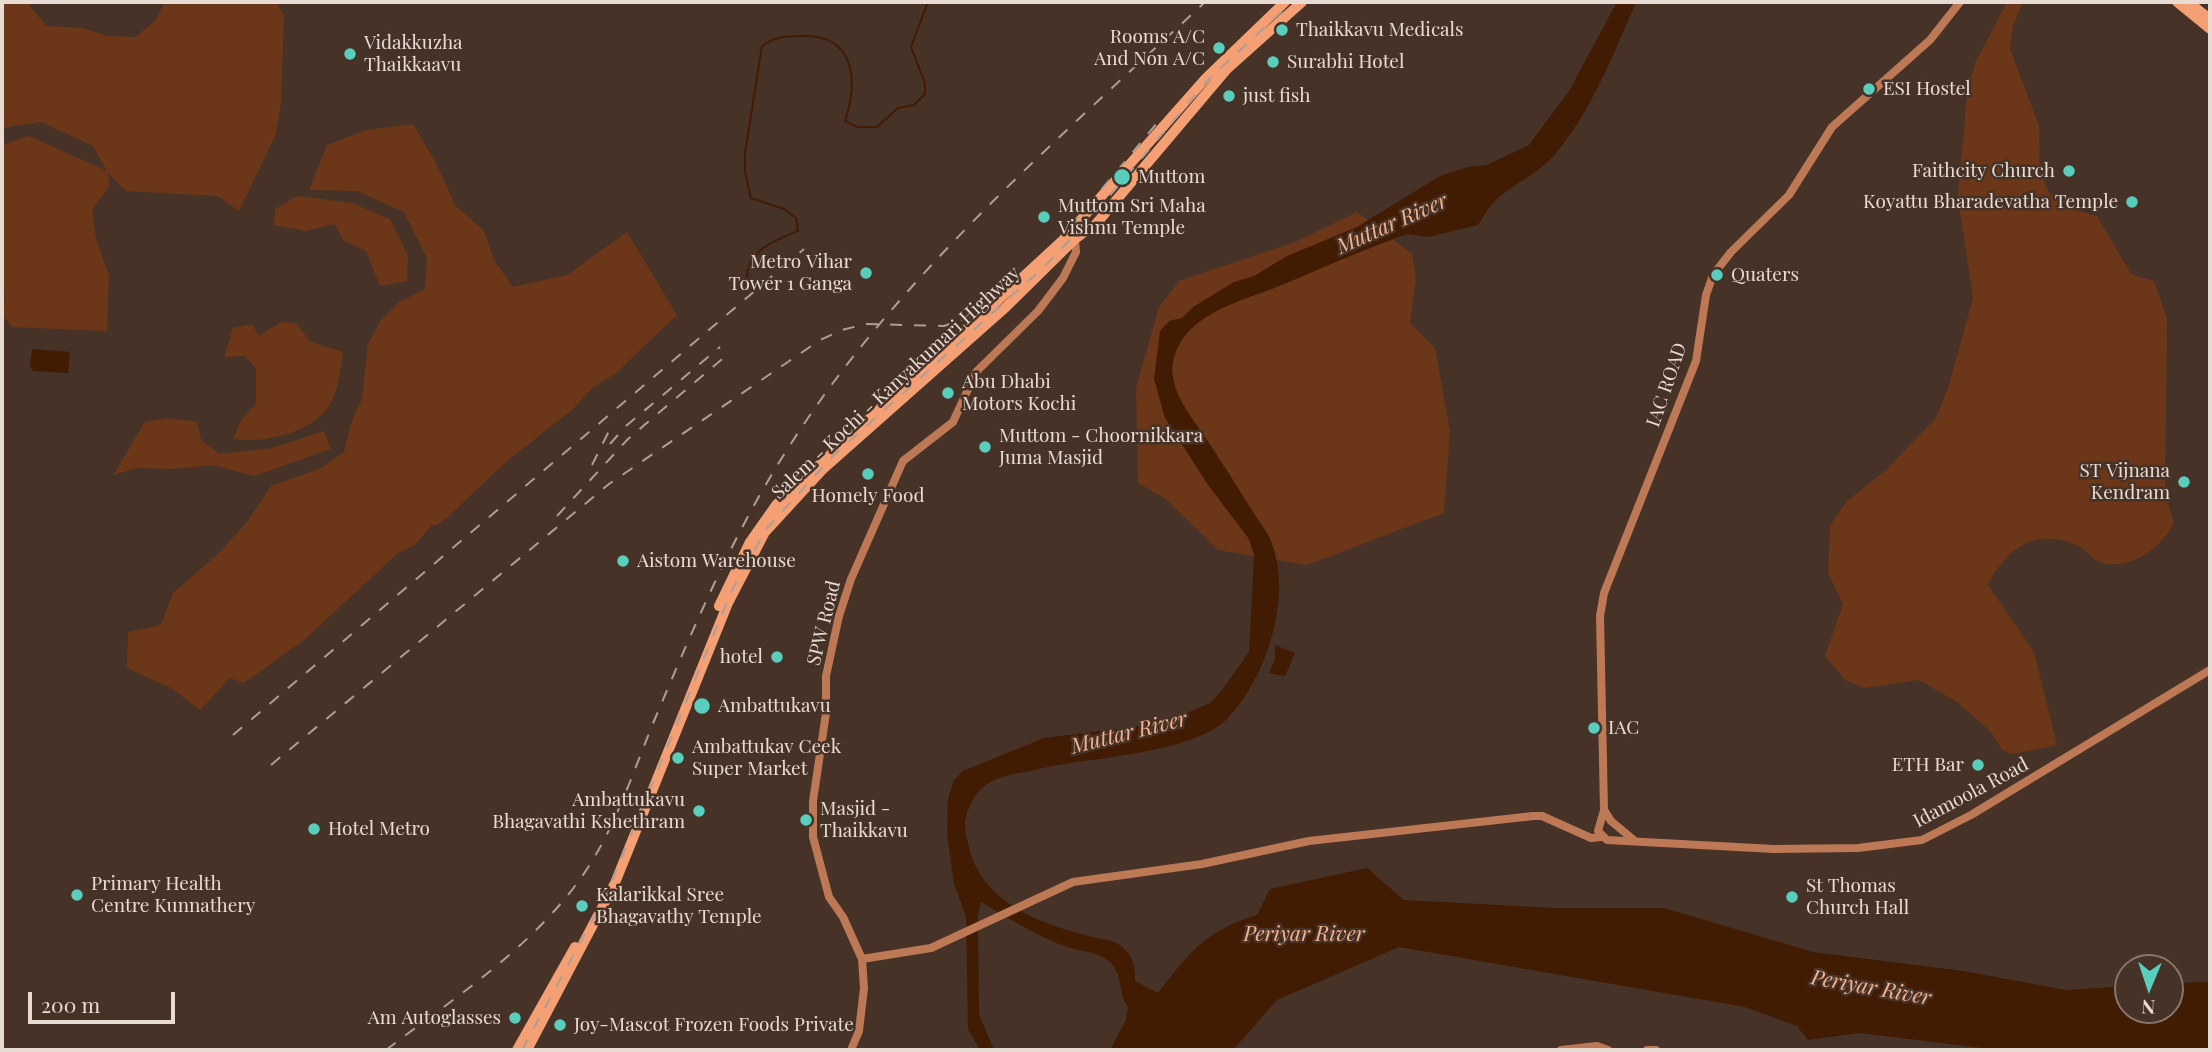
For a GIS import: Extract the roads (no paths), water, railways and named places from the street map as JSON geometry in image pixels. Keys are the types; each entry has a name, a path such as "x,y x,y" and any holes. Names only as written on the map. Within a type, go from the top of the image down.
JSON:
{"highway":[{"name":"Salem - Kochi - Kanyakumari Highway","path":"517,1050 597,905 724,592 761,523 794,486 1062,241 1180,106 1285,2"},
{"name":"Salem - Kochi - Kanyakumari Highway","path":"527,1050 615,883 728,603 765,532 822,470 1006,307 1075,239 1096,224 1227,69 1302,2"},
{"path":"2177,2 2210,29"},
{"path":"2188,2 2210,19"}],"main road":[{"name":"IAC ROAD","path":"1601,823 1604,810 1599,652 1604,593 1696,361 1706,295 1713,275 1731,252 1789,195 1832,127 1930,40 1960,2"},
{"name":"SPW Road","path":"851,1050 859,1031 864,988 862,959 843,917 829,897 813,837 813,801 826,713 826,676 839,616 851,579 903,461 953,422 976,372 1038,311 1070,267 1077,248 1075,239"},
{"name":"Idamoola Road","path":"1612,839 1786,849 1858,848 1922,840 2058,764 2210,670"},
{"path":"1604,810 1614,824 1635,841"},
{"path":"862,959 931,948 1073,882 1214,862 1309,841 1533,816 1542,816 1591,838 1612,839 1616,835 1614,824"},
{"path":"1602,837 1598,831 1601,823 1614,824"},
{"path":"1561,1050 1597,1046 1608,1050"},
{"path":"1647,1050 1657,1050"}],"water":[{"name":"Periyar River","path":"1617,2 1636,2 1601,80 1569,136 1550,160 1497,199 1478,225 1428,237 1407,234 1222,308 1198,323 1184,337 1175,353 1173,365 1173,377 1178,393 1268,534 1277,562 1277,610 1264,659 1241,702 1227,719 1211,731 1165,747 1012,774 986,785 972,801 965,821 970,851 977,869 1001,898 1034,918 1118,944 1127,951 1132,960 1135,981 1158,993 1179,966 1211,936 1257,915 1270,889 1367,868 1404,900 1556,908 1664,908 1813,952 1963,971 2066,990 2114,987 2114,1024 2184,1024 2184,983 2210,982 2210,1050 1999,1050 1860,1033 1808,1040 1797,1026 1745,1007 1399,947 1277,1000 1233,1050 1110,1050 1126,1020 1128,1007 1117,972 1110,962 1100,955 1047,939 981,902 978,914 979,1014 994,1050 980,1050 968,1029 966,916 954,884 947,834 948,799 954,780 963,771 1044,738 1148,725 1176,718 1210,703 1249,652 1254,555 1249,539 1208,485 1165,418 1154,379 1160,331 1169,321 1182,318 1193,307 1234,282 1254,276 1287,256 1357,227 1440,176 1467,167 1487,165 1529,145 1569,91"},
{"path":"32,349 70,352 68,373 33,371 30,366"},
{"path":"1275,645 1295,653 1285,676 1269,673 1275,659"}],"waterway":[{"path":"747,281 748,271 756,254 771,243 798,231 796,218 784,209 751,198 745,172 745,153 762,46 777,38 803,36 834,43 849,63 851,77 845,121 857,127 877,127 898,108 914,105 925,94 925,83 911,47 928,2"}],"railway":[{"path":"386,1050 462,994 510,954 555,910 588,867 620,806 683,652 730,551 765,485 828,389 876,328 980,214 1205,2"},
{"path":"522,1050 607,893 732,590 767,528 833,456 1045,266 1096,212 1208,80 1292,2"},
{"path":"1071,226 1163,116"},
{"path":"233,735 804,249"},
{"path":"271,765 609,484 820,340 842,330 866,324 944,326 967,318 996,299"},
{"path":"610,444 626,426 720,347"},
{"path":"557,516 628,439 728,354"},
{"path":"592,465 609,431"}],"place":[{"name":"Thaikkavu Medicals","path":"1282,30"},
{"name":"Rooms A/C And Non A/C","path":"1219,48"},
{"name":"Vidakkuzha Thaikkaavu","path":"350,54"},
{"name":"Surabhi Hotel","path":"1273,62"},
{"name":"ESI Hostel","path":"1869,89"},
{"name":"just fish","path":"1229,96"},
{"name":"Faithcity Church","path":"2069,171"},
{"name":"Muttom","path":"1122,177"},
{"name":"Koyattu Bharadevatha Temple","path":"2132,202"},
{"name":"Muttom Sri Maha Vishnu Temple","path":"1044,217"},
{"name":"Metro Vihar Tower 1 Ganga","path":"866,273"},
{"name":"Quaters","path":"1717,275"},
{"name":"Abu Dhabi Motors Kochi","path":"948,393"},
{"name":"Muttom - Choornikkara Juma Masjid","path":"985,447"},
{"name":"Homely Food","path":"868,474"},
{"name":"ST Vijnana Kendram","path":"2184,482"},
{"name":"Aistom Warehouse","path":"623,561"},
{"name":"hotel","path":"777,657"},
{"name":"Ambattukavu","path":"702,706"},
{"name":"IAC","path":"1594,728"},
{"name":"Ambattukav Ceek Super Market","path":"678,758"},
{"name":"ETH Bar","path":"1978,765"},
{"name":"Ambattukavu Bhagavathi Kshethram","path":"699,811"},
{"name":"Masjid - Thaikkavu","path":"806,820"},
{"name":"Hotel Metro","path":"314,829"},
{"name":"Primary Health Centre Kunnathery","path":"77,895"},
{"name":"St Thomas Church Hall","path":"1792,897"},
{"name":"Kalarikkal Sree Bhagavathy Temple","path":"582,906"},
{"name":"Am Autoglasses","path":"515,1018"},
{"name":"Joy-Mascot Frozen Foods Private","path":"560,1025"}],"water label":[{"name":"Muttar River","path":"1392,224"},
{"name":"Muttar River","path":"1129,733"}]}
